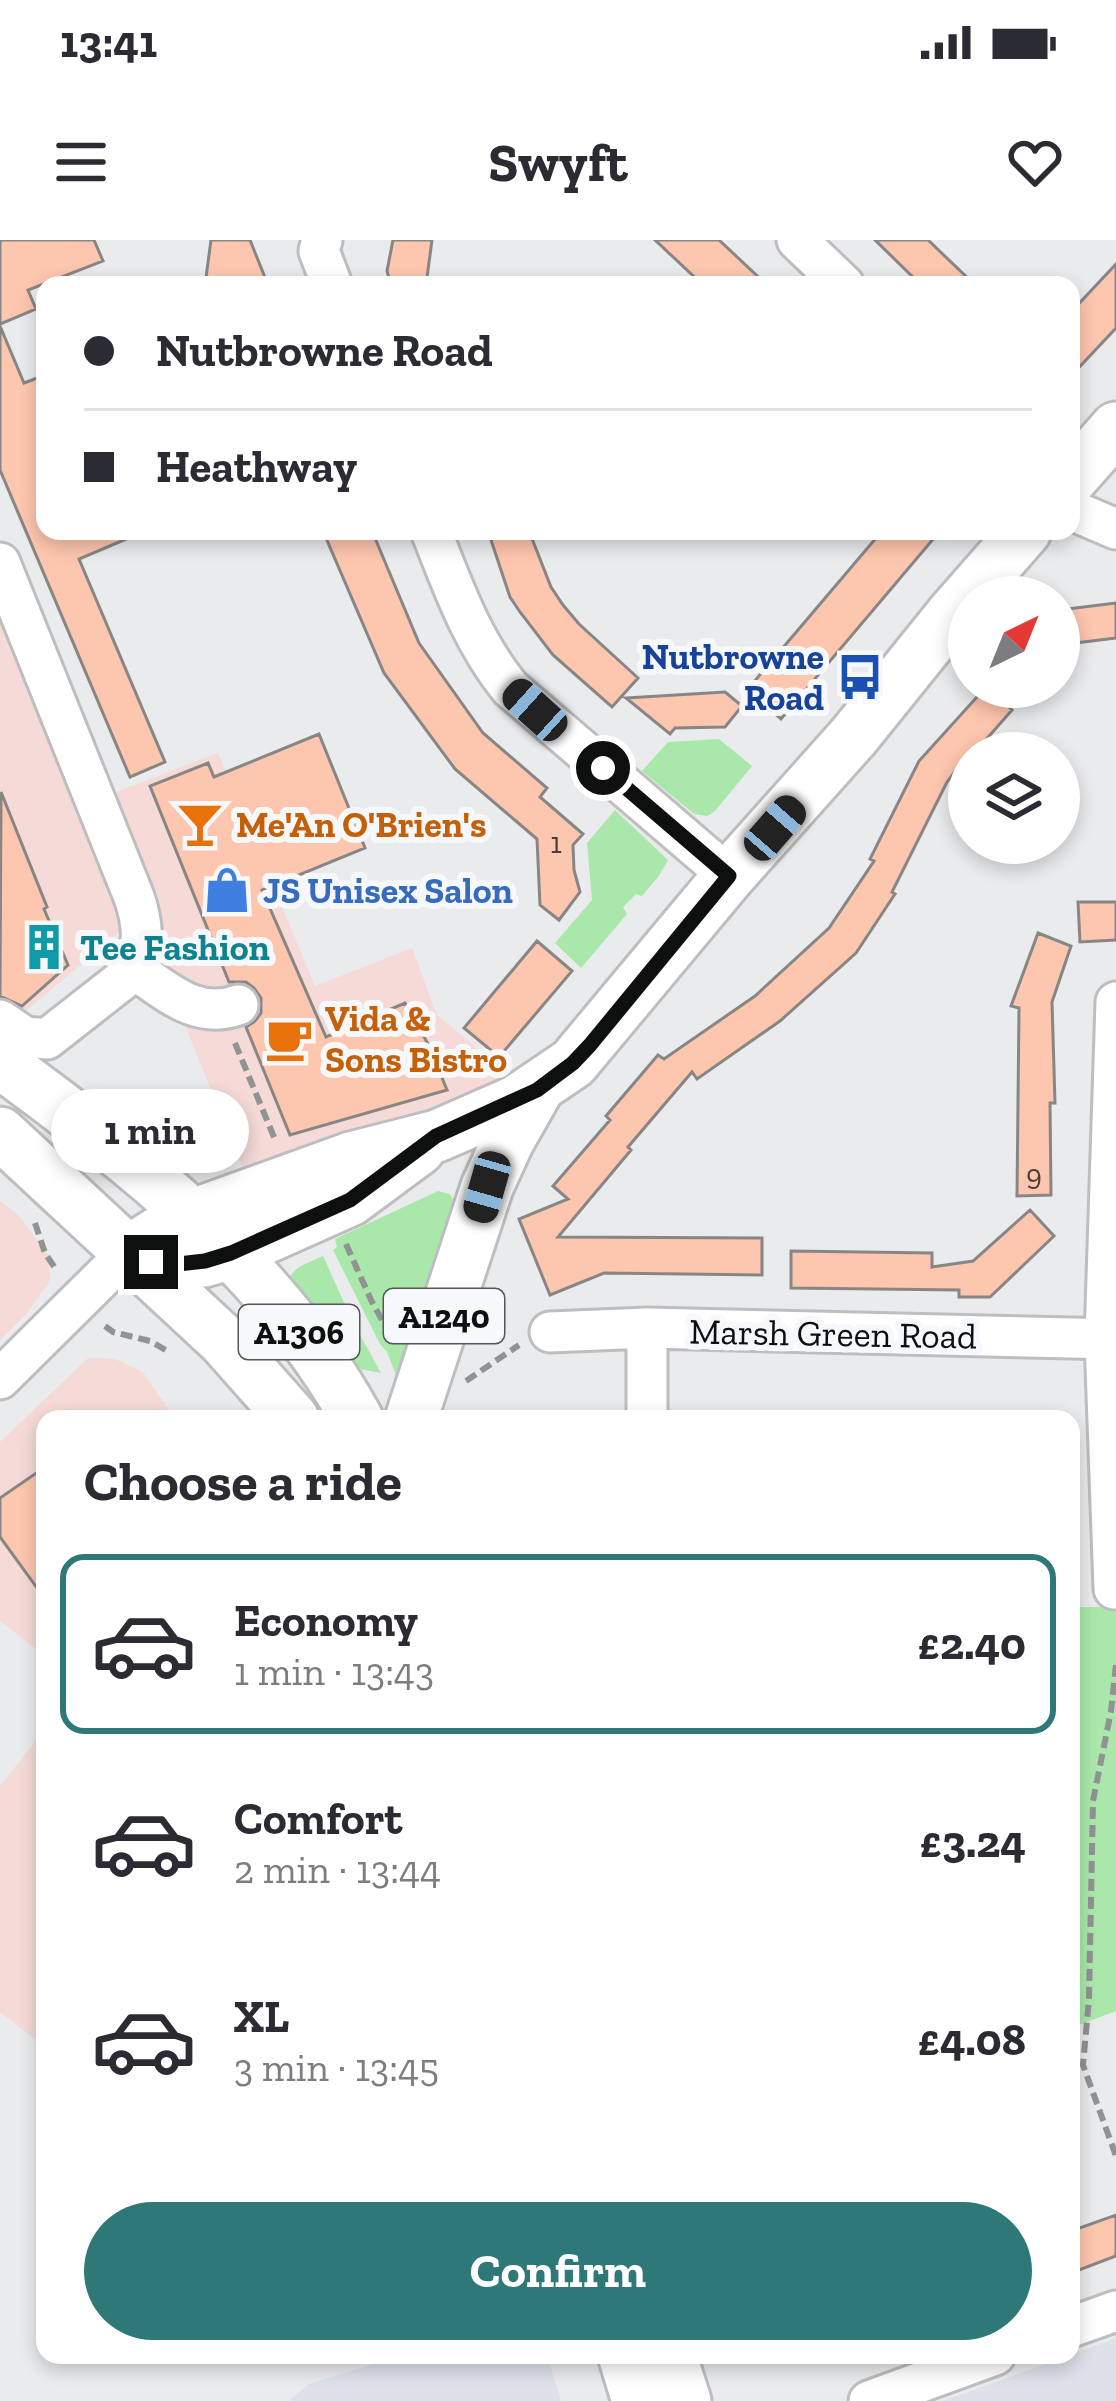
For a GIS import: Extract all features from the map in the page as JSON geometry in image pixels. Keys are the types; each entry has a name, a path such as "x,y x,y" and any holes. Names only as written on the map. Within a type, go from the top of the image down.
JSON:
{"main road":[{"path":"1080,469 1116,428"},
{"name":"A1240","path":"127,1252 193,1215 350,1158 436,1136 537,1090 573,1063 1017,540"},
{"name":"A1306","path":"9,1036 130,1161 231,1253 308,1342 352,1410"},
{"name":"A1240","path":"414,1410 487,1187 537,1090"},
{"name":"A1306","path":"0,1133 233,1350 285,1410"},
{"name":"A1240","path":"127,1252 151,1262 178,1264 231,1253 350,1200 436,1136"},
{"path":"627,2364 638,2401"},
{"path":"673,2364 685,2401"}],"street":[{"path":"322,240 319,251 329,276"},
{"path":"796,240 834,276"},
{"path":"1080,514 1116,529"},
{"path":"435,540 472,633 510,688 729,876"},
{"path":"0,563 142,926 135,970 47,1040 9,1036"},
{"path":"135,970 186,1004 212,1011 238,1005"},
{"path":"1114,1589 1111,1339 1116,1002"},
{"path":"0,1379 127,1252"},
{"path":"647,1328 647,1410"},
{"name":"Marsh Green Road","path":"550,1332 647,1328 1111,1339"},
{"path":"1080,2324 1116,2311"},
{"path":"869,2401 970,2364"}],"path":[{"path":"186,1004 233,1039 281,1155"},
{"path":"168,1138 238,1154"},
{"path":"34,1216 56,1271"},
{"path":"340,1235 400,1351"},
{"path":"104,1326 150,1340 181,1360"},
{"path":"455,1385 532,1336 550,1332"},
{"path":"1116,1665 1093,1801 1083,2066 1116,2156"}],"shaded area":[{"path":"0,563 95,800 218,753 315,986 412,948 437,1015 499,1066 537,1090 253,1193 140,915 9,1025 0,1019"},
{"path":"0,1201 18,1215 49,1256 50,1281 0,1340"},
{"path":"88,1358 115,1359 143,1372 169,1410 36,1410 36,1649 0,1621 0,1442"},
{"path":"36,1740 36,2040 0,2012 0,1786"},
{"path":"1116,2338 1116,2401 943,2401 1046,2364 1080,2364 1080,2352"},
{"path":"373,2364 550,2364 561,2401 289,2401 309,2384"}],"green space":[{"path":"719,739 752,766 707,816 694,814 642,771 668,742"},
{"path":"615,810 668,860 642,896 636,894 623,907 627,914 581,968 555,943 592,900 587,843"},
{"path":"438,1191 450,1194 454,1202 396,1375 333,1250 335,1239"},
{"path":"323,1256 381,1373 344,1366 287,1288 295,1271"},
{"path":"1080,1607 1116,1607 1116,2011 1080,2025"}],"building":[{"path":"0,240 94,240 103,261 64,276 36,276 36,287 28,290 36,309 0,324"},
{"path":"211,240 250,240 264,276 206,276"},
{"path":"393,240 432,240 427,276 388,276"},
{"path":"655,240 719,240 757,276 693,276"},
{"path":"875,240 928,240 966,276 912,276"},
{"path":"1116,264 1116,328 1080,366 1080,302"},
{"path":"0,326 24,383 36,378 36,540 124,540 79,559 165,762 130,777 0,470"},
{"path":"327,540 376,540 419,643 483,733 547,788 540,797 583,834 573,845 580,892 559,920 540,905 537,839 455,769 384,673"},
{"path":"491,540 533,540 563,605 638,678 612,707 553,655 510,597"},
{"path":"874,540 932,540 781,719 747,690"},
{"path":"1116,603 1116,638 1080,642 1080,607"},
{"path":"725,692 742,706 725,727 675,728 670,734 626,698"},
{"path":"967,708 1012,710 993,732 948,732 948,781 895,894 856,953 780,1021 697,1079 692,1072 558,1237 762,1238 762,1275 604,1273 550,1295 519,1219 568,1199 553,1186 658,1055 664,1059 755,996 829,928 874,861 870,859 919,761"},
{"path":"319,734 365,848 262,890 326,1037 405,1003 447,1090 290,1135 246,1027 261,1013 261,998 246,982 229,982 150,786 208,763 214,777"},
{"path":"1,792 68,965 22,1006 0,996"},
{"path":"1078,902 1116,902 1116,940 1080,942"},
{"path":"1038,933 1071,946 1052,1002 1051,1195 1017,1196 1019,1008 1011,1006"},
{"path":"537,941 572,971 499,1057 464,1028"},
{"path":"1030,1210 1054,1236 990,1297 959,1297 959,1290 791,1288 791,1251 932,1253 932,1267 973,1261"},
{"path":"36,1473 36,1587 0,1537 0,1498"},
{"path":"1116,2215 1116,2256 1080,2270 1080,2228"}],"place":[{"name":"Nutbrowne Road","path":"860,677"},
{"name":"Me'An O'Brien's","path":"200,824"},
{"name":"JS Unisex Salon","path":"227,890"},
{"name":"Tee Fashion","path":"44,947"},
{"name":"Vida & Sons Bistro","path":"289,1039"}],"route":[{"path":"151,1262 205,1261 231,1253 350,1200 436,1136 537,1090 590,1045 729,876 603,768"}]}
